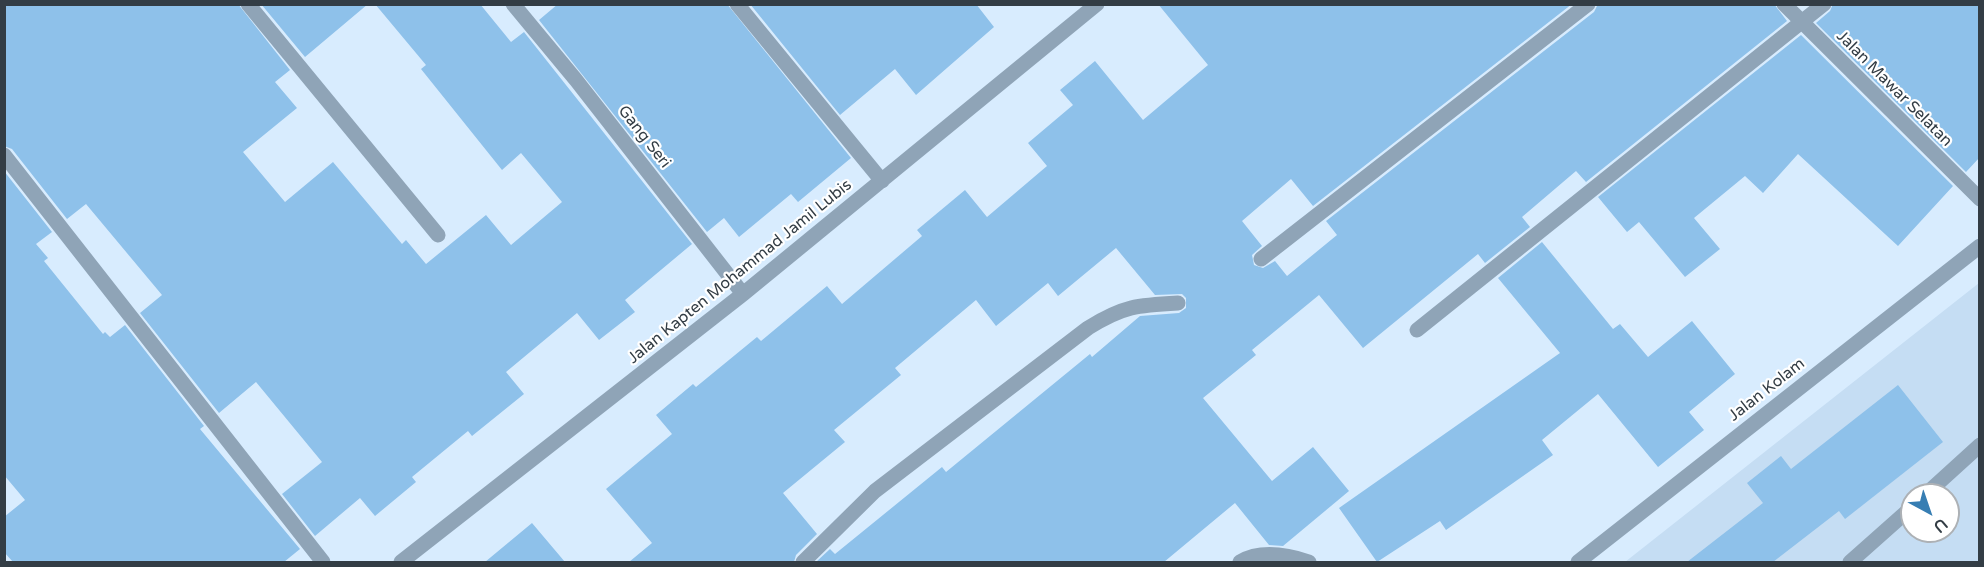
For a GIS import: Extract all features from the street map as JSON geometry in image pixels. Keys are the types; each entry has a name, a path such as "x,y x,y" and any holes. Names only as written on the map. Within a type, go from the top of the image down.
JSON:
{"street":[{"path":"248,4 438,235"},
{"name":"Gang Seri","path":"513,4 576,80 743,294"},
{"path":"737,4 882,181"},
{"name":"Jalan Kapten Mohammad Jamil Lubis","path":"401,562 743,294 1097,4"},
{"path":"1261,259 1588,4"},
{"name":"Jalan Mawar Selatan","path":"1784,4 1980,199"},
{"path":"1417,330 1824,4"},
{"path":"4,154 322,562"},
{"name":"Jalan Kolam","path":"1578,562 1980,246"},
{"path":"803,562 876,491 1088,328 1114,311 1137,305 1178,303"},
{"path":"1938,483 1980,446"},
{"path":"1850,562 1900,518"},
{"path":"1240,562 1265,555 1286,556 1309,562"}],"shaded area":[{"path":"1979,283 1979,562 1625,562"}],"building":[{"path":"4,4 238,4 290,70 275,82 297,108 243,152 285,202 333,162 402,244 406,240 426,264 486,215 511,245 562,202 521,153 502,170 421,69 426,65 375,4 480,4 511,42 524,32 692,244 625,300 635,312 599,340 577,313 506,372 524,394 472,436 468,431 412,477 416,482 375,516 360,498 315,536 282,494 322,462 256,382 219,413 140,313 162,295 86,204 67,219 12,149 4,146"},
{"path":"261,4 368,4 305,57"},
{"path":"558,4 727,4 851,158 798,202 791,194 739,237 724,218 707,232 539,20"},
{"path":"750,4 976,4 994,27 916,95 895,69 840,115"},
{"path":"1158,4 1572,4 1313,206 1291,179 1242,221 1262,246 1252,255 1254,265 1263,268 1275,261 1287,276 1337,235 1326,221 1594,12 1598,4 1774,4 1787,21 1586,182 1576,171 1522,217 1530,227 1485,263 1478,254 1363,348 1319,295 1252,350 1256,355 1203,398 1272,481 1313,447 1349,491 1283,546 1269,545 1235,503 1164,562 816,562 830,549 835,554 942,467 946,472 1090,354 1092,357 1140,316 1179,313 1186,308 1186,298 1182,294 1155,295 1116,248 1058,296 1048,283 996,326 976,300 895,368 901,375 834,430 845,442 783,493 817,534 796,555 794,562 629,562 652,543 606,489 672,434 656,415 693,384 696,387 757,337 761,341 827,286 842,304 922,236 917,230 965,190 987,217 1047,166 1028,143 1073,105 1060,90 1095,61 1143,120 1208,65"},
{"path":"1833,4 1980,4 1980,157 1966,172 1816,23 1830,11"},
{"path":"1801,35 1953,186 1898,246 1798,154 1763,193 1745,176 1694,218 1720,249 1685,277 1639,222 1627,232 1598,197"},
{"path":"4,171 52,232 36,244 48,258 44,261 103,334 105,332 110,337 125,325 204,426 200,429 300,549 284,562 13,562 4,552 4,517 25,500 4,475"},
{"path":"1542,242 1613,329 1620,324 1648,357 1692,321 1735,374 1689,412 1704,430 1658,467 1598,394 1542,440 1553,455 1446,530 1440,521 1377,562 1339,508 1560,353 1498,278"},
{"path":"1898,385 1943,442 1845,519 1839,511 1773,562 1687,562 1763,503 1747,483 1781,456 1791,469"},
{"path":"532,523 565,562 485,562"}]}
